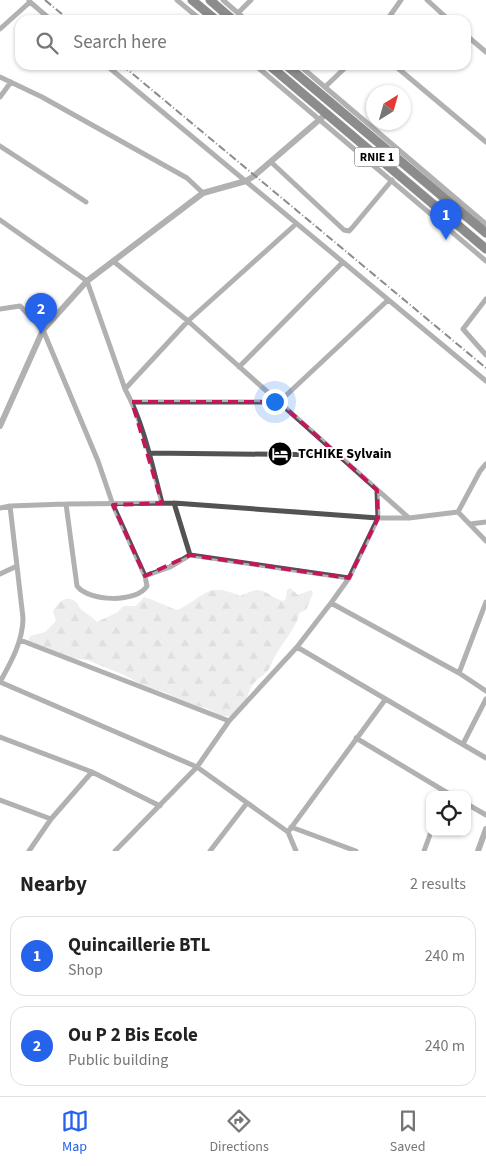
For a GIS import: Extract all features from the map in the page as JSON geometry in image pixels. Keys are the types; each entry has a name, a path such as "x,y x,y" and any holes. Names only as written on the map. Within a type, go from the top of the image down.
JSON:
{"highway":[{"path":"192,0 210,15"},
{"path":"210,0 234,15"},
{"name":"RNIE 1","path":"274,70 323,117 486,249"},
{"name":"RNIE 1","path":"292,70 486,233"}],"street":[{"path":"177,0 195,15"},
{"path":"223,0 235,15"},
{"path":"237,15 251,0"},
{"path":"390,15 401,0"},
{"path":"427,0 444,15"},
{"path":"0,29 29,1 46,15"},
{"path":"471,39 486,52"},
{"path":"112,70 486,381"},
{"path":"262,70 323,117 392,180 486,261"},
{"path":"305,70 486,224"},
{"path":"325,87 343,70"},
{"path":"400,70 486,142"},
{"path":"0,77 42,97 187,178 203,193"},
{"path":"0,97 11,82"},
{"path":"0,426 43,330 87,281 203,193 246,181 323,117"},
{"path":"0,146 86,202"},
{"path":"271,162 344,230 348,231 392,180"},
{"path":"0,220 87,281 125,389 132,402 149,453 162,503"},
{"path":"125,389 188,321 296,224"},
{"path":"113,261 188,321 409,518"},
{"path":"239,367 342,263"},
{"path":"486,299 463,328 486,356"},
{"path":"132,402 279,402 388,300"},
{"path":"0,309 20,306 43,330 98,461 113,505 146,576 146,589 127,596 97,598 80,590 77,586 66,504"},
{"path":"149,453 338,455"},
{"path":"458,512 480,471 486,464"},
{"path":"116,851 197,767 229,722 297,647 331,603 349,578 378,518 377,490"},
{"path":"0,508 66,504 162,503 378,518 409,518 458,512"},
{"path":"174,504 190,555"},
{"path":"10,506 23,629 20,640 0,682 197,767 247,803 290,829 356,851"},
{"path":"458,512 486,541"},
{"path":"470,524 486,522"},
{"path":"146,576 170,567 190,555 349,578"},
{"path":"0,574 17,566"},
{"path":"459,673 486,602"},
{"path":"331,603 459,673 486,691"},
{"path":"20,640 229,722"},
{"path":"297,647 486,758"},
{"path":"464,744 486,699"},
{"path":"290,829 385,700"},
{"path":"0,737 92,772 160,806"},
{"path":"356,738 442,791"},
{"path":"29,851 51,819 92,772"},
{"path":"0,800 51,819"},
{"path":"210,851 247,803"},
{"path":"471,806 486,815"},
{"path":"290,829 296,851"},
{"path":"478,851 486,830"},
{"path":"424,851 429,836"}],"highlighted area":[{"path":"132,402 279,402 377,490 378,518 349,578 190,555 145,576 113,505 162,503"}],"green space":[{"path":"290,588 298,595 311,590 313,593 306,610 299,613 294,628 269,668 254,683 244,704 234,716 221,716 208,709 175,699 167,693 144,686 124,675 87,660 69,658 28,641 30,636 45,632 56,621 53,611 60,602 66,599 76,602 80,608 97,622 118,612 123,606 136,606 144,597 178,610 213,590 229,592 240,596 254,590 260,590 284,601 287,590"}],"railway":[{"path":"45,0 63,15"},
{"path":"128,70 486,368"}],"place":[{"name":"Quincaillerie BTL","path":"446,240"},
{"name":"Ou P 2 Bis Ecole","path":"41,334"},
{"name":"TCHIKE Sylvain","path":"280,454"}]}
